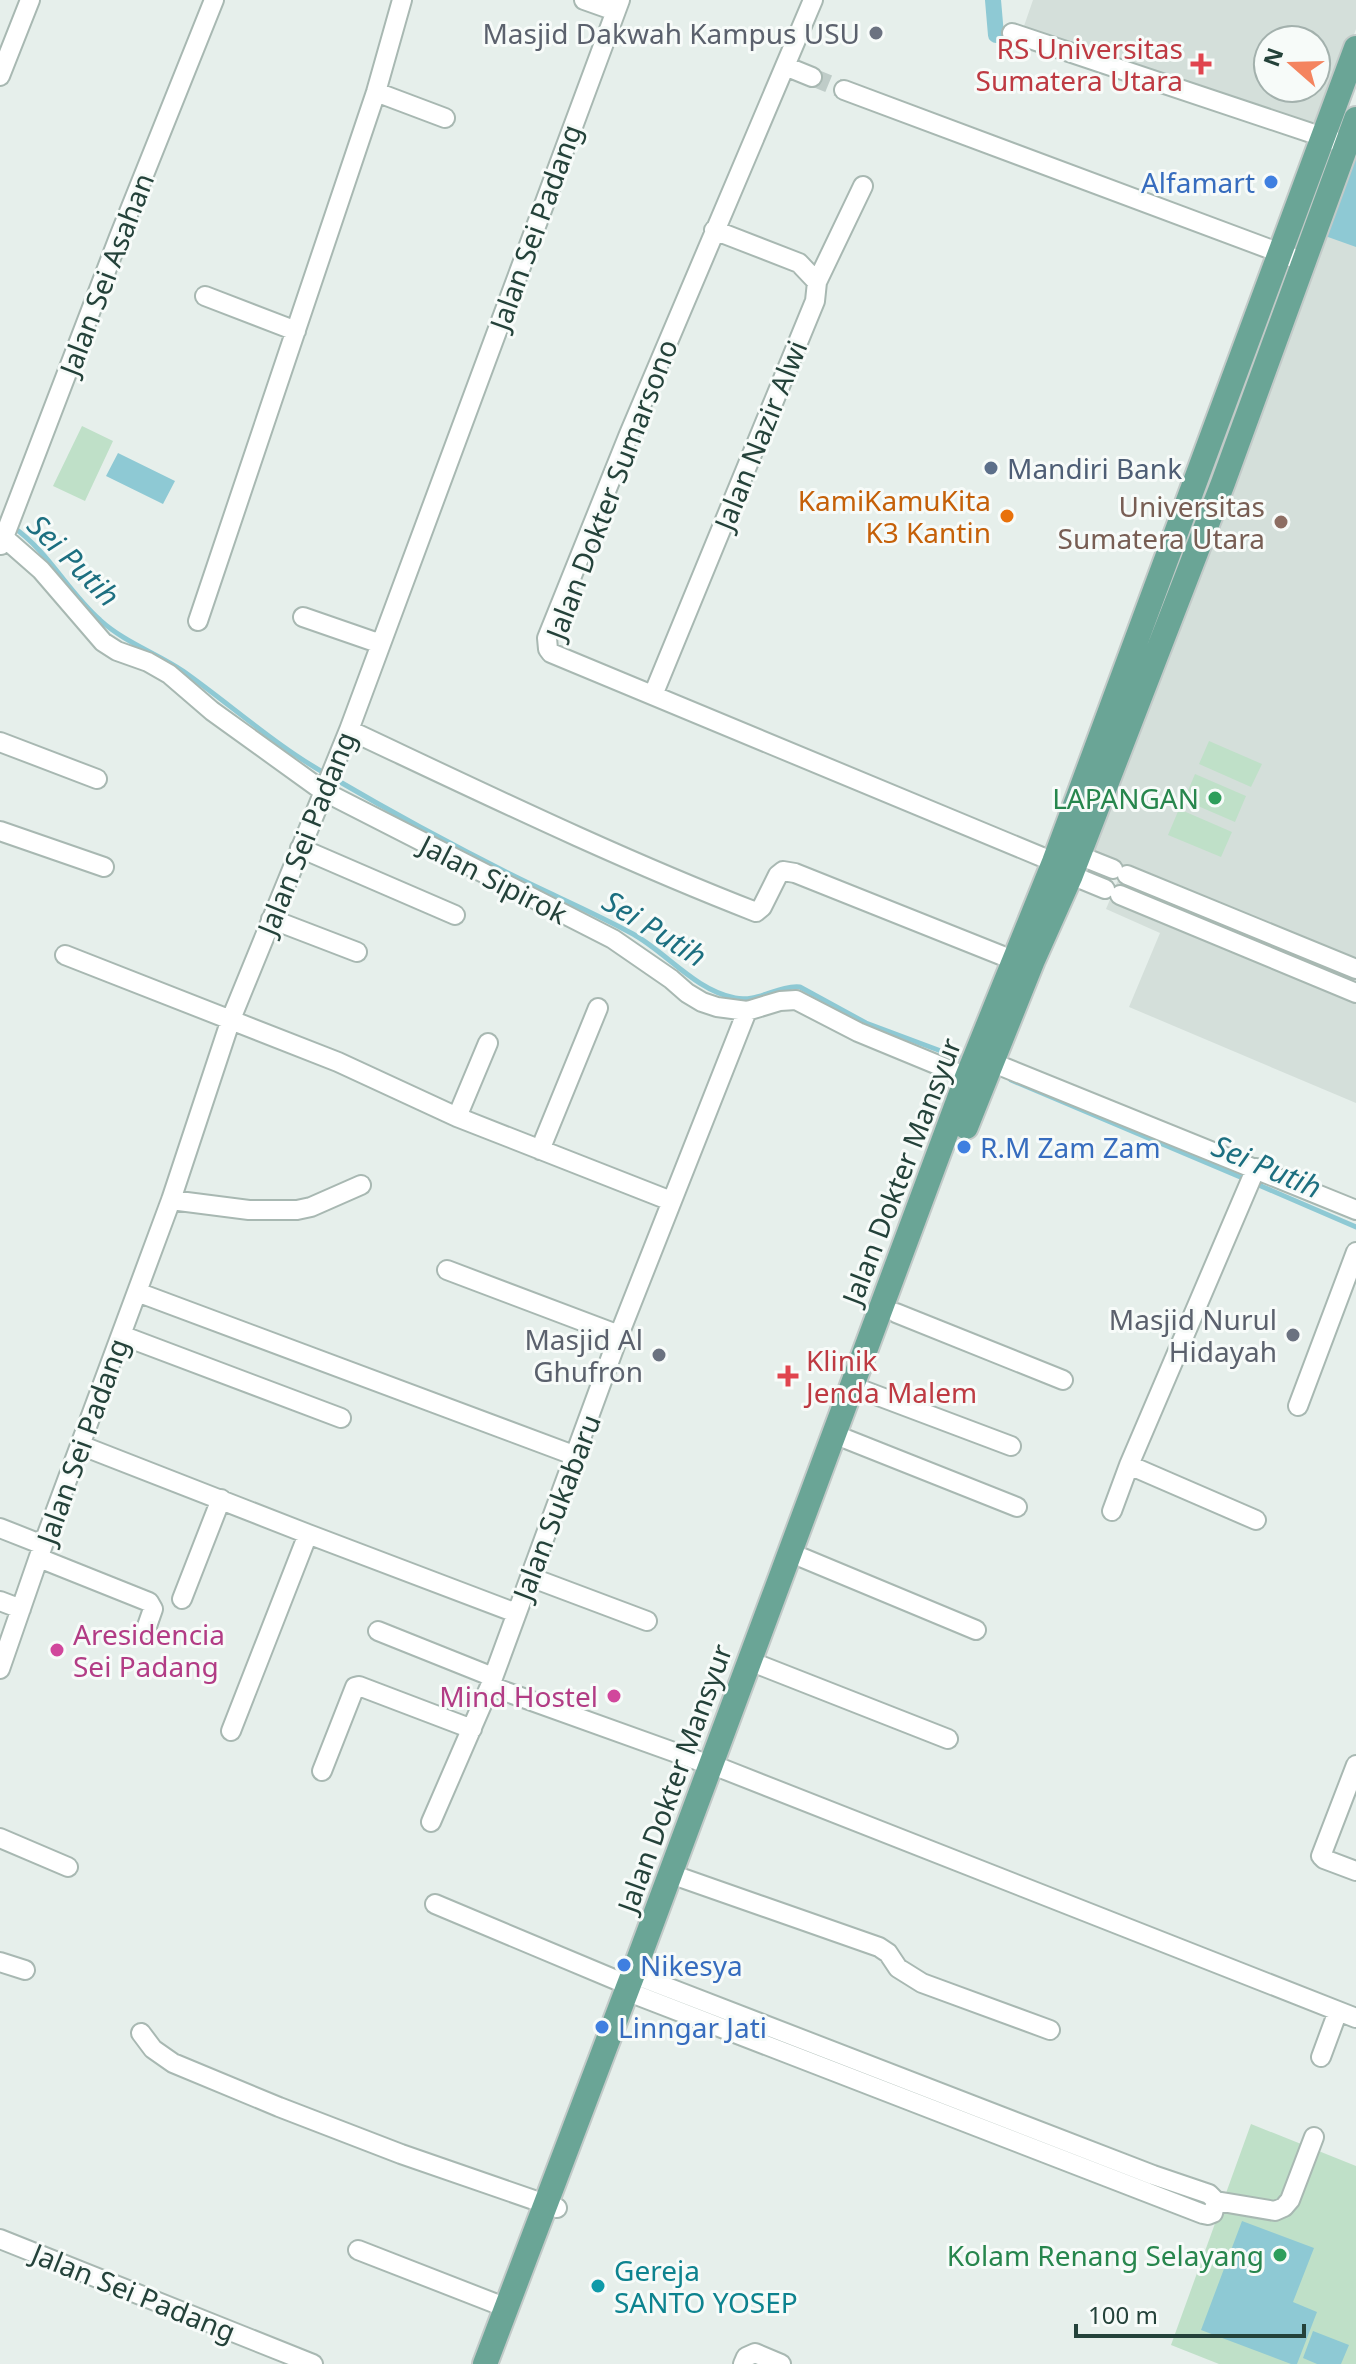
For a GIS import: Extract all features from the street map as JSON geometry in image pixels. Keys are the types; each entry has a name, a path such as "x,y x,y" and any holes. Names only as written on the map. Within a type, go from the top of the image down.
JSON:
{"main road":[{"name":"Jalan Dokter Mansyur","path":"633,1985 682,1878 716,1767 762,1666 896,1313 980,1068 1013,960 1068,864 1199,476 1356,48"},
{"name":"Jalan Dokter Mansyur","path":"498,2364 551,2206 633,1985 980,1068 1068,864 1223,483 1356,119"},
{"name":"Jalan Dokter Mansyur","path":"485,2364 551,2206"}],"street":[{"path":"0,76 30,0"},
{"name":"Jalan Sei Asahan","path":"5,532 214,0"},
{"path":"198,621 376,92 402,0"},
{"path":"584,0 617,5"},
{"name":"Jalan Dokter Sumarsono","path":"813,0 714,230 547,638 548,649 551,653 1068,864"},
{"name":"Jalan Sei Padang","path":"0,1669 171,1200 231,1019 349,730 617,5"},
{"path":"1012,33 1347,145"},
{"path":"785,66 812,77"},
{"path":"844,90 1304,262"},
{"path":"376,92 445,118"},
{"name":"Jalan Nazir Alwi","path":"653,695 815,301 817,282 863,186"},
{"path":"1290,224 1314,232"},
{"path":"714,230 799,263 817,282"},
{"path":"205,296 296,331"},
{"name":"Jalan Sipirok","path":"5,532 103,642 169,674 212,711 328,781 613,939 702,1002 747,1011 780,1001 796,1000 858,1032 980,1068 1252,1178 1356,1210"},
{"path":"303,617 381,644"},
{"path":"349,730 669,877 754,912 760,911 778,875 783,871 795,873 1013,960"},
{"path":"0,742 97,779"},
{"path":"0,831 104,867"},
{"path":"300,848 455,915"},
{"path":"1068,864 1120,872 1356,969"},
{"path":"1068,864 1112,892 1356,993"},
{"path":"271,919 357,952"},
{"path":"65,955 338,1062 457,1117 671,1201"},
{"path":"1313,976 1323,955"},
{"path":"540,1150 598,1008"},
{"name":"Jalan Sukabaru","path":"431,1822 491,1681 619,1335 747,1011"},
{"path":"457,1117 488,1043"},
{"path":"1112,1511 1252,1178"},
{"path":"171,1200 249,1210 297,1210 361,1185"},
{"path":"1298,1406 1356,1252"},
{"path":"447,1270 619,1335"},
{"path":"137,1292 576,1456"},
{"path":"896,1313 1063,1380"},
{"path":"121,1335 341,1418"},
{"path":"865,1391 1011,1446"},
{"path":"846,1439 1017,1507"},
{"path":"80,1445 516,1613"},
{"path":"1129,1465 1256,1520"},
{"path":"182,1599 221,1499"},
{"path":"0,1528 149,1602 153,1609 146,1629"},
{"path":"231,1731 308,1534"},
{"path":"803,1558 976,1630"},
{"path":"530,1577 647,1621"},
{"path":"0,1601 21,1609"},
{"path":"378,1631 491,1681 1347,2014 1321,2057"},
{"path":"762,1666 948,1739"},
{"path":"322,1771 355,1687 472,1729"},
{"path":"1356,1765 1321,1856 1356,1871"},
{"path":"0,1838 68,1867"},
{"path":"682,1878 879,1947 888,1953 898,1968 922,1983 1050,2030"},
{"path":"435,1904 633,1985 954,2109 1087,2170 1203,2214 1213,2213 1216,2201"},
{"path":"0,1962 25,1970"},
{"path":"141,2033 153,2049 184,2067 401,2154 551,2206"},
{"path":"954,2109 1094,2152 1209,2194 1216,2201 1275,2211 1290,2200 1314,2137"},
{"path":"1087,2170 1094,2152"},
{"name":"Jalan Sei Padang","path":"0,2239 313,2364"},
{"path":"358,2250 507,2308"},
{"path":"743,2364 746,2357 755,2353 781,2364"}],"shaded area":[{"name":"RS Universitas Sumatera Utara","path":"1033,0 1356,0 1356,29 1332,95 1332,24 1252,24 1252,104 1329,104 1320,128 1024,26"},
{"name":"Universitas Sumatera Utara","path":"1356,120 1356,1103 1129,1007 1160,933 1106,909 1121,873 1078,855"}],"green space":[{"path":"82,426 113,441 85,501 53,486"},
{"name":"LAPANGAN","path":"1209,741 1262,764 1251,787 1199,764"},
{"name":"LAPANGAN","path":"1195,774 1246,796 1235,822 1184,800"},
{"name":"LAPANGAN","path":"1179,809 1232,832 1221,857 1168,835"},
{"name":"Kolam Renang Selayang","path":"1251,2124 1356,2166 1356,2364 1219,2364 1171,2345"}],"water":[{"path":"1356,120 1356,247 1314,232"},
{"path":"118,453 175,481 163,504 106,476"},
{"path":"1242,2221 1314,2248 1293,2302 1317,2312 1297,2364 1201,2330"},
{"path":"1313,2331 1349,2345 1341,2364 1317,2364 1303,2358"}],"waterway":[{"path":"993,0 996,35"},
{"name":"Sei Putih","path":"13,527 37,548 109,628 183,671 271,738 326,774"},
{"name":"Sei Putih","path":"335,779 467,852 633,934 694,979 721,994 743,999 800,987 866,1023 965,1060"},
{"name":"Sei Putih","path":"1011,1080 1245,1179"},
{"name":"Sei Putih","path":"1254,1183 1356,1227"}],"tunnel":[{"path":"812,77 844,90"}],"place":[{"name":"Masjid Dakwah Kampus USU","path":"876,33"},
{"name":"RS Universitas Sumatera Utara","path":"1201,64"},
{"name":"Alfamart","path":"1271,182"},
{"name":"Mandiri Bank","path":"991,468"},
{"name":"KamiKamuKita K3 Kantin","path":"1007,516"},
{"name":"Universitas Sumatera Utara","path":"1281,522"},
{"name":"LAPANGAN","path":"1215,798"},
{"name":"R.M Zam Zam","path":"964,1147"},
{"name":"Masjid Nurul Hidayah","path":"1293,1335"},
{"name":"Masjid Al Ghufron","path":"659,1355"},
{"name":"Klinik Jenda Malem","path":"788,1376"},
{"name":"Aresidencia Sei Padang","path":"57,1650"},
{"name":"Mind Hostel","path":"614,1696"},
{"name":"Nikesya","path":"624,1965"},
{"name":"Linngar Jati","path":"602,2027"},
{"name":"Kolam Renang Selayang","path":"1280,2255"},
{"name":"Gereja SANTO YOSEP","path":"598,2286"}]}
